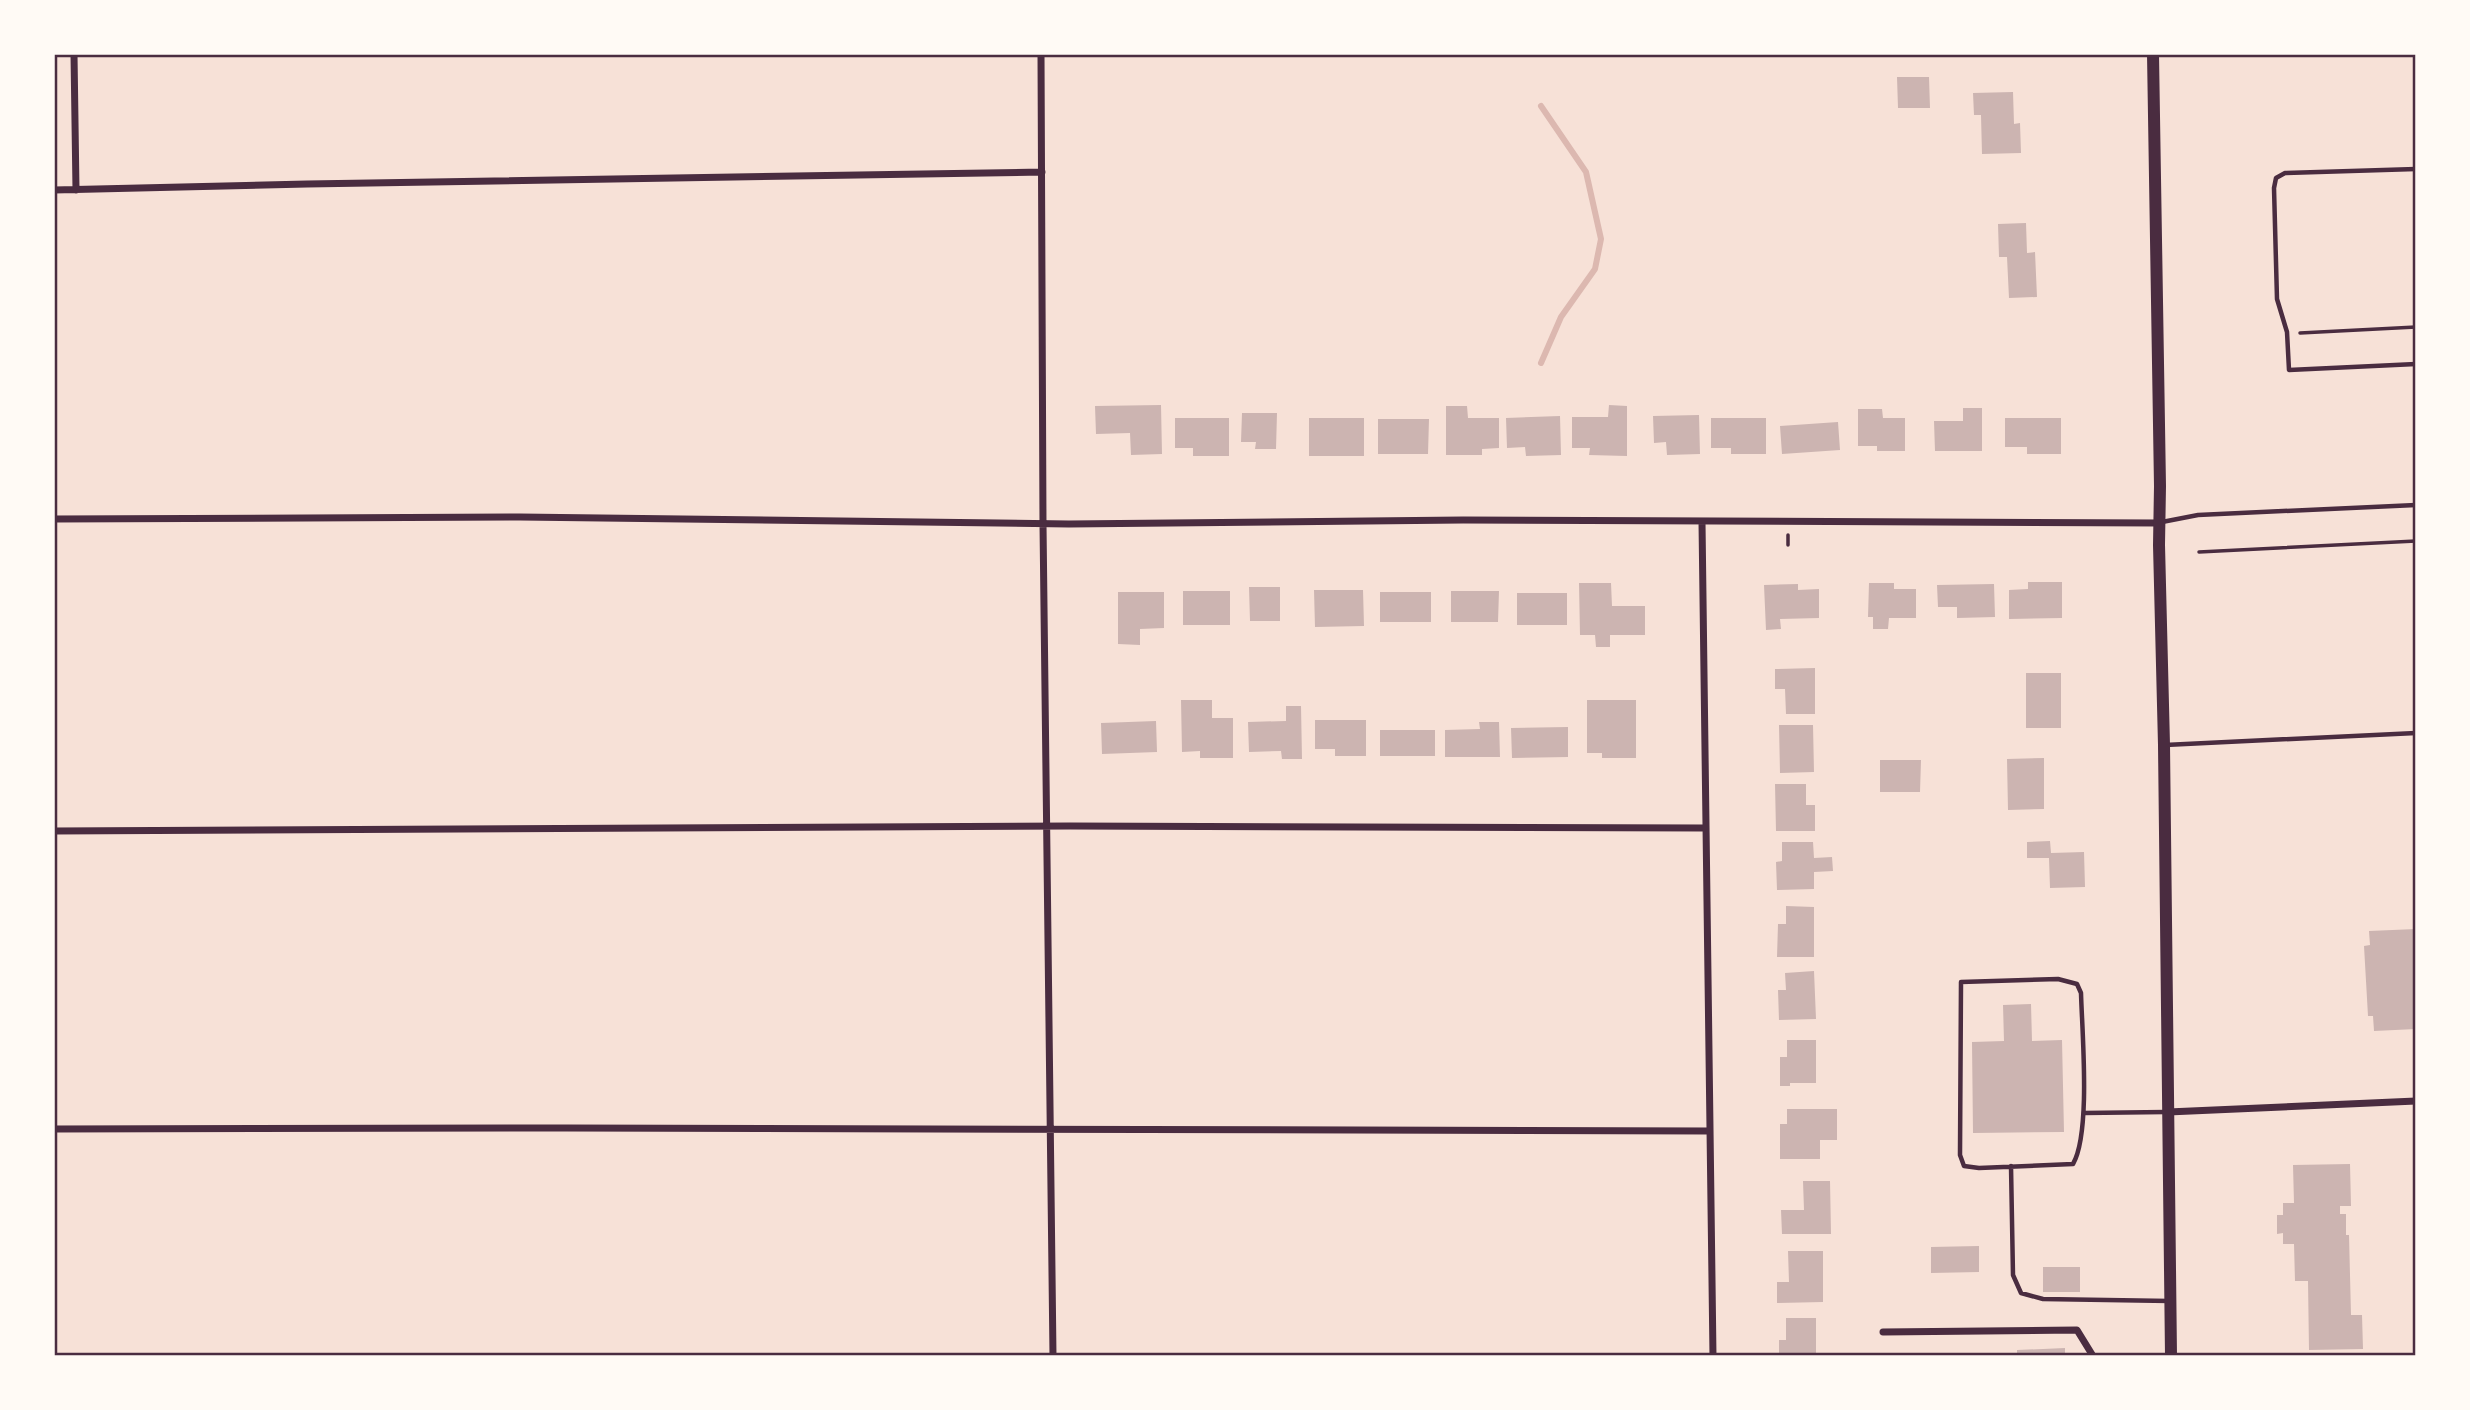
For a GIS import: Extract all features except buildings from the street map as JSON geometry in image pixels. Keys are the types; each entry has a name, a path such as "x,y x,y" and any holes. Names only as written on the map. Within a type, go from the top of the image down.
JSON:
{"main road":[{"path":"2152,54 2171,1356"}],"street":[{"path":"74,54 76,190"},
{"path":"1041,54 1043,524 1053,1356"},
{"path":"54,190 1042,172"},
{"path":"54,519 520,517 1043,524 1463,520 2159,523"},
{"path":"1702,522 1713,1356"},
{"path":"54,831 1048,826 1705,828"},
{"path":"2167,1112 2416,1101"},
{"path":"54,1129 1710,1131"},
{"path":"1883,1332 2077,1330 2093,1356"}],"lane":[{"path":"2416,169 2285,173 2276,178 2274,188 2277,299 2287,332 2289,370 2416,364"},
{"path":"2159,523 2198,515 2416,505"},
{"path":"2164,745 2416,733"},
{"path":"2059,979 2077,984 2081,993 2084,1113 2078,1155 2073,1164 1979,1168 1964,1166 1960,1155 1961,982 2059,979"},
{"path":"2084,1113 2167,1112"},
{"path":"2011,1166 2013,1275 2021,1293 2043,1299 2171,1301"}],"path":[{"path":"2300,333 2416,327"},
{"path":"1788,535 1788,545"},
{"path":"2199,551 2416,541"}],"waterway":[{"path":"1541,106 1586,172 1601,239 1595,269 1561,317 1541,363"}]}
